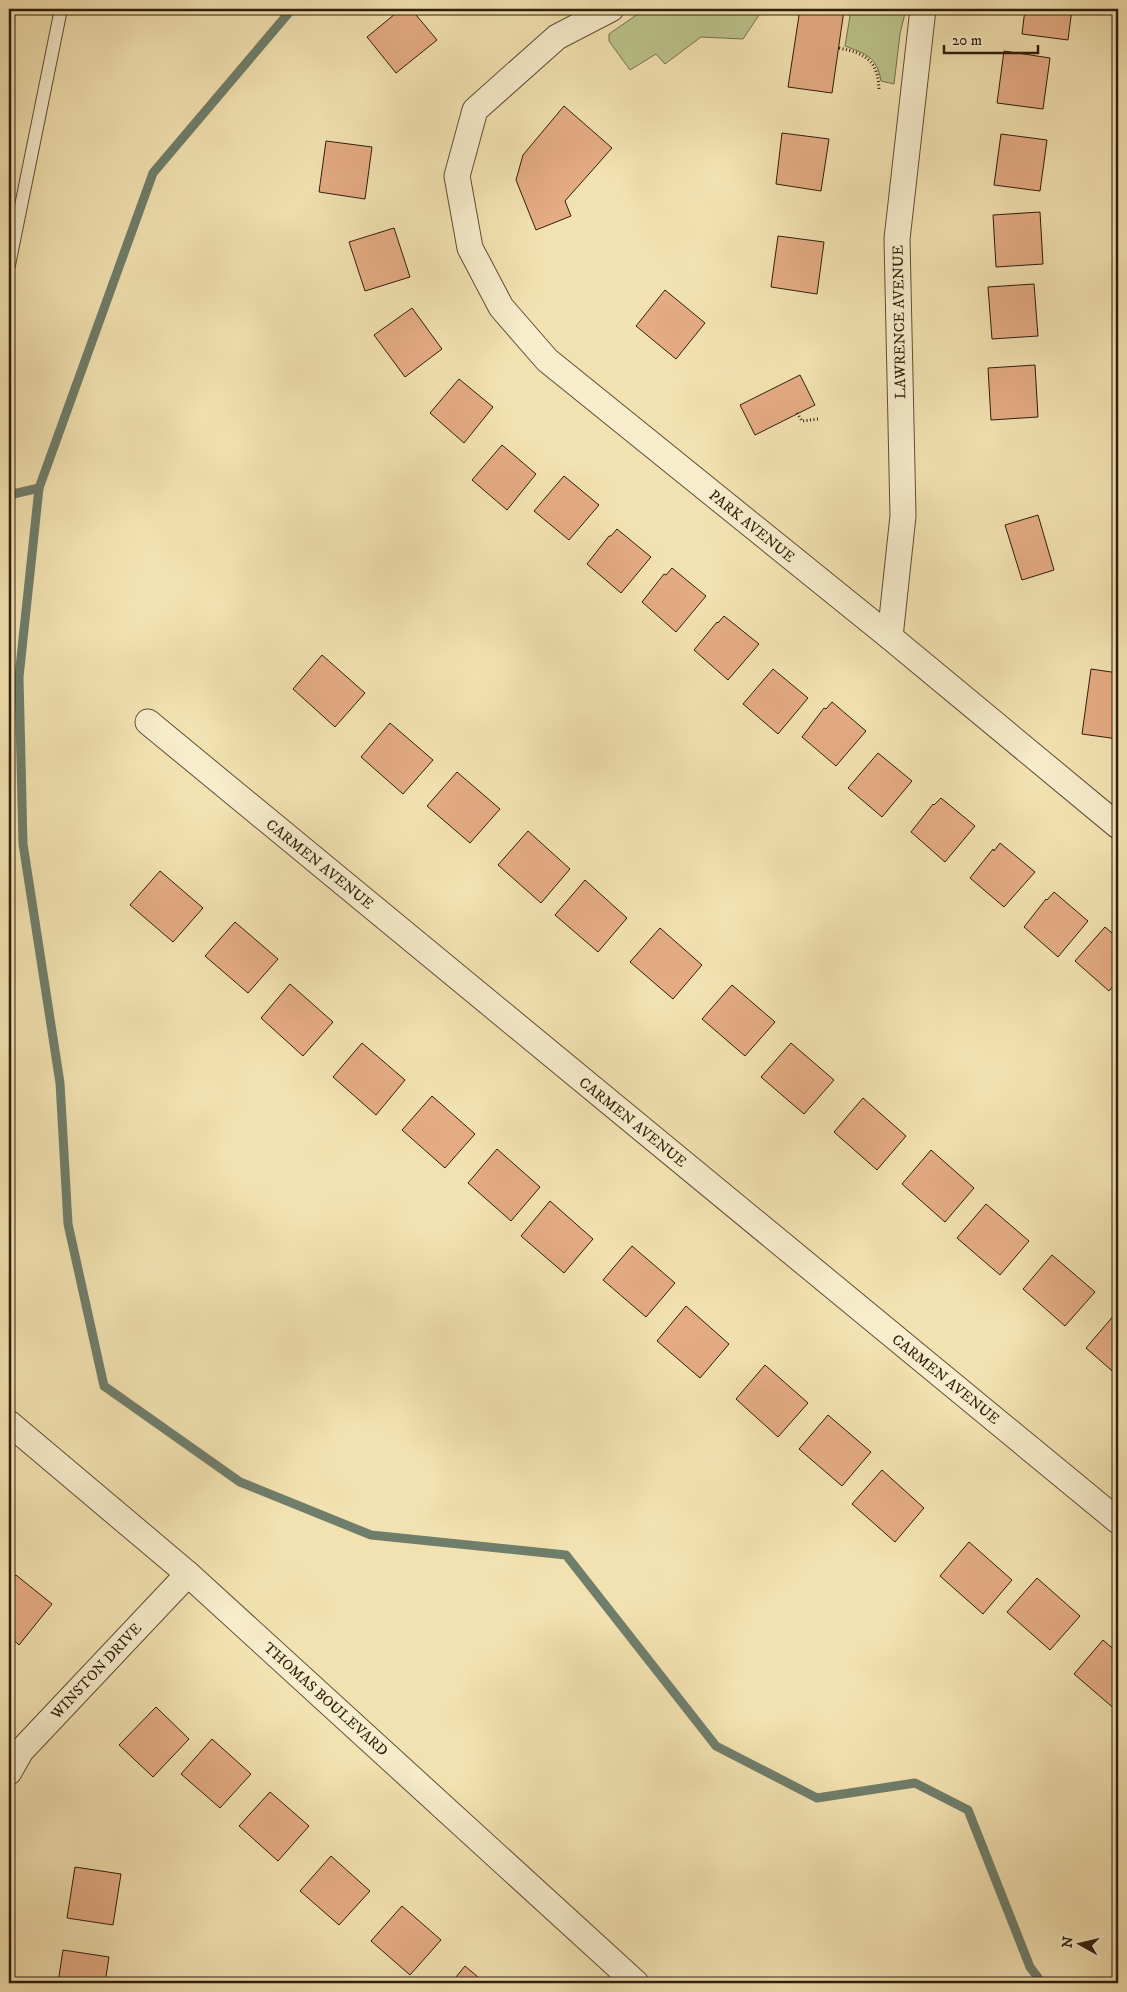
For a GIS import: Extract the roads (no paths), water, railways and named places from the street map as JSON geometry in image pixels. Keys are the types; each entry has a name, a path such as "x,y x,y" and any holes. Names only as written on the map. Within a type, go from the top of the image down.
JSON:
{"street":[{"name":"PARK AVENUE","path":"611,9 557,37 475,110 457,176 470,248 501,307 547,360 890,637 1118,826"},
{"name":"LAWRENCE AVENUE","path":"890,637 903,516 897,239 923,9"},
{"name":"CARMEN AVENUE","path":"148,722 1118,1521"},
{"name":"THOMAS BOULEVARD","path":"9,1423 188,1574 636,1983"},
{"name":"WINSTON DRIVE","path":"9,1772 21,1751 188,1574"}],"lane":[{"path":"9,265 61,9"}],"waterway":[{"path":"292,9 153,173 39,488 19,677 23,844 60,1083 68,1224 104,1386 240,1482 371,1535 566,1555 716,1746 817,1798 915,1783 968,1810 1030,1967 1042,1983"},
{"path":"9,495 39,488"}]}
